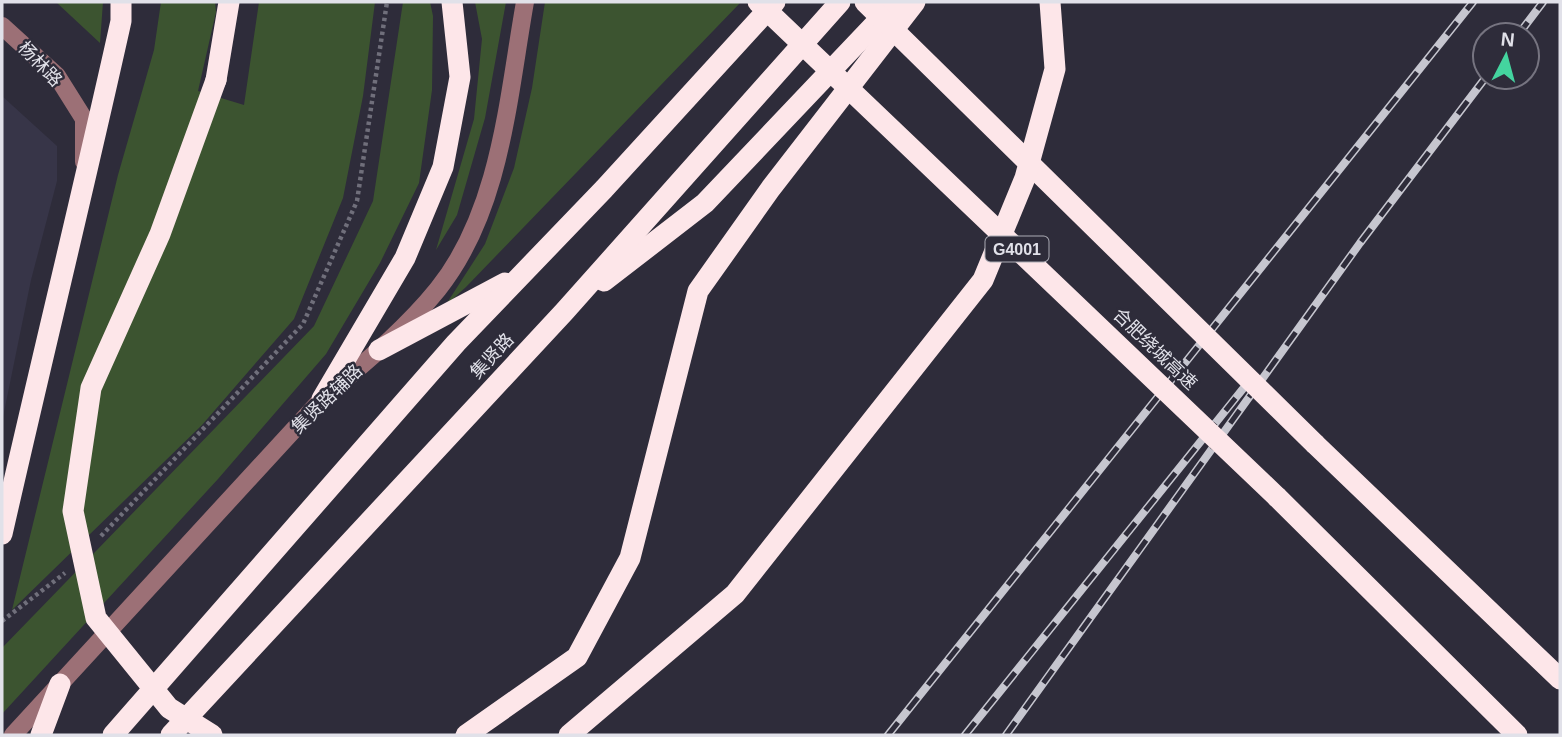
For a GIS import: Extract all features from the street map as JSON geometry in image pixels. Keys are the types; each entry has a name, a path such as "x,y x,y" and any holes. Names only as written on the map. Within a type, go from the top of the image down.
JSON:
{"highway":[{"path":"2,534 45,340 84,187 121,21 121,2"},
{"path":"212,735 170,708 96,618 73,511 91,388 160,233 216,80 229,2"},
{"path":"322,399 405,258 443,167 460,77 452,2"},
{"name":"合肥绕城高速","path":"758,2 1277,497 1517,735"},
{"name":"集贤路","path":"113,735 456,343 604,189 775,2"},
{"name":"集贤路","path":"171,735 564,312 840,2"},
{"path":"864,2 1315,444 1560,679"},
{"path":"564,312 705,204 896,2"},
{"path":"466,735 577,657 629,558 698,291 771,188 915,2"},
{"path":"569,735 735,593 983,280 1025,178 1055,69 1050,2"},
{"path":"379,350 522,273"},
{"path":"41,735 60,684"}],"street":[{"name":"集贤路辅路","path":"13,735 322,399 379,350 438,288 473,233 499,156 525,2"},
{"name":"杨林路","path":"2,26 57,76 84,120 84,187"}],"path":[{"path":"97,540 303,324 358,201 387,2"},
{"path":"2,621 69,569"}],"shaded area":[{"path":"2,96 57,146 57,181 31,280 2,422"}],"green space":[{"path":"56,2 103,2 100,43"},
{"path":"161,2 215,2 216,12 198,91 244,105 259,2 375,2 363,96 343,198 294,319 202,425 12,610 118,175 154,50"},
{"path":"403,2 430,2 433,16 432,90 419,183 380,263 326,354 218,479 2,714 2,648 314,326 373,201"},
{"path":"475,2 506,2 485,118 457,215 436,250 474,119 482,39"},
{"path":"545,2 741,2 445,306 485,244 514,168 532,88"}],"railway":[{"path":"888,735 1473,2"},
{"path":"1529,21 1543,2"},
{"path":"1006,735 1360,243 1475,91"},
{"path":"965,735 1246,385"}]}
